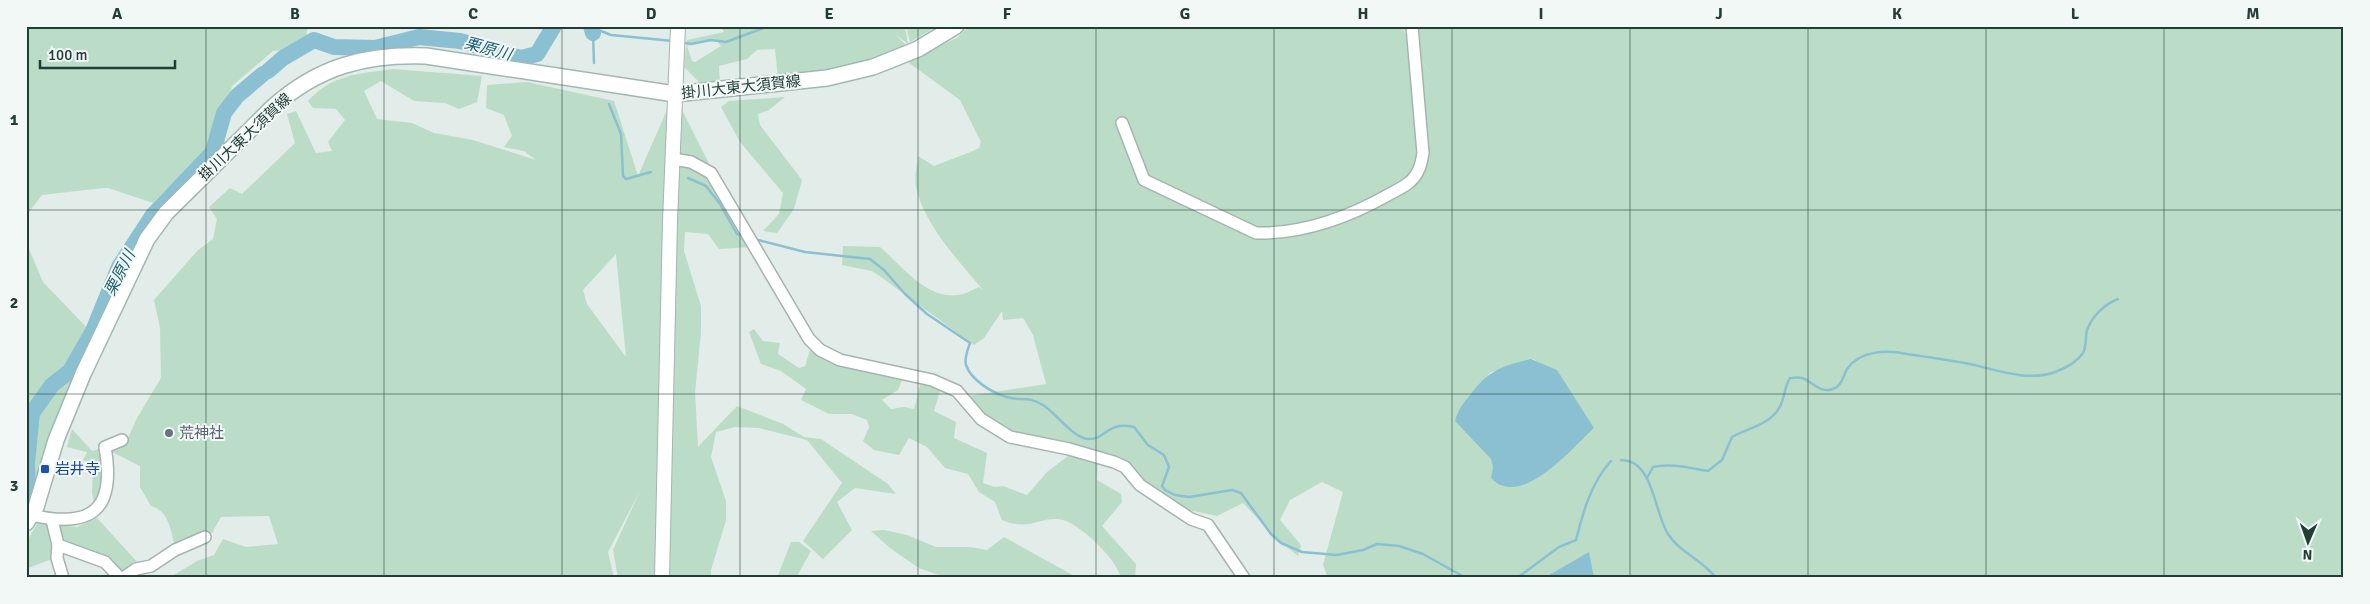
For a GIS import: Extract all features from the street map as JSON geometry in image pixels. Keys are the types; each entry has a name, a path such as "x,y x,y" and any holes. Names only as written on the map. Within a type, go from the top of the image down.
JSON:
{"main road":[{"name":"掛川大東大須賀線","path":"29,519 41,491 56,440 83,374 147,239 166,213 228,149 282,99 310,80 330,70 359,60 394,55 418,56 675,94 827,78 873,67 918,49 956,26"}],"street":[{"path":"1122,123 1144,180 1256,233 1274,233 1319,225 1365,208 1406,185 1418,172 1423,153 1412,26"},
{"path":"662,578 677,36"},
{"path":"673,159 691,162 711,173 809,340 820,350 840,360 932,380 957,391 981,419 1010,437 1069,450 1114,462 1125,467 1140,485 1191,519 1208,525 1244,578"},
{"path":"29,519 72,521 83,518 98,509 106,494 109,472 105,447 122,440"},
{"path":"52,520 58,545 57,558 63,578"},
{"path":"58,545 105,562 122,578 136,569 151,566 175,550 205,537"}],"green space":[{"path":"26,26 308,26 304,48 273,51 232,86 213,147 198,157 153,203 103,188 42,195 26,216"},
{"path":"720,26 905,26 908,44 895,34 907,46 872,61 845,68 778,78 775,49 757,50 747,59 719,66 720,85 701,84 684,67 687,40 724,32","holes":["715,39 721,46 695,62 692,61 687,46"]},
{"path":"906,26 938,26 910,42"},
{"path":"969,26 1401,26 1433,79 1402,26 1589,26 1591,30 1590,26 2344,26 2344,578 1328,578 1323,565 1343,492 1322,482 1290,500 1280,520 1301,545 1298,556 1277,539 1243,503 1217,516 1179,508 1150,492 1133,471 1031,440 978,415 969,396 1046,384 1033,335 1023,318 1003,320 1002,311 984,338 974,345 872,271 842,265 843,246 880,247 905,271 935,292 957,295 979,287 983,290 934,229 920,201 915,183 918,156 934,166 979,148 981,142 960,100 905,60 957,38","holes":["1534,359 1594,428 1493,467 1488,375 1491,372"]},
{"path":"393,69 482,76 477,102 459,109 445,103 414,101 381,81 364,91 377,119 412,123 434,133 473,140 536,160 524,151 504,147 512,136 504,115 486,108 487,85 527,82 614,101 638,176 667,110 681,108 751,247 719,249 708,234 685,232 684,251 701,306 701,333 695,392 698,447 737,406 783,424 804,437 821,439 888,484 896,494 855,488 837,502 852,530 823,559 803,541 842,483 807,440 759,428 735,427 716,432 711,457 726,501 726,520 711,570 711,578 618,578 613,550 640,491 608,552 614,578 169,578 197,561 214,555 223,539 246,547 278,544 269,516 221,517 212,533 175,547 168,522 162,512 151,506 140,487 140,466 108,450 128,438 137,418 161,378 160,328 154,300 198,250 213,239 217,219 209,207 230,188 242,194 295,143 287,114 296,111 316,153 332,151 328,142 345,120 336,109 313,108 308,101 317,92 337,80 357,74","holes":["616,254 626,357 587,304 583,290"]},
{"path":"785,97 769,110 758,114 760,125 802,180 794,209 777,233 763,231 779,214 783,193 740,142 721,107 729,101"},
{"path":"26,242 43,282 88,329 69,364 38,400 38,408 79,368 32,502 26,512 26,441 31,414 37,403 26,414"},
{"path":"754,329 763,341 780,343 778,354 799,368 805,366 811,347 903,378 898,390 882,400 891,409 904,407 914,409 921,381 941,388 934,411 956,422 954,438 987,453 983,483 995,487 1003,486 1027,495 1047,472 1072,453 1098,459 1097,480 1121,494 1122,502 1102,526 1136,564 1135,578 1121,578 1113,561 1096,542 1066,521 1050,519 1019,524 1002,520 995,502 979,492 968,474 945,468 927,447 909,438 899,455 874,450 863,441 869,427 867,420 852,414 829,414 801,400 806,389 781,371 761,364 749,332"},
{"path":"72,429 92,451 105,447 109,467 95,507 92,493 93,465 83,460 87,452 67,447"},
{"path":"97,518 139,564 120,577 61,543 56,525 77,527"},
{"path":"39,520 50,525 57,557 26,569 26,543"},
{"path":"884,530 907,535 936,547 969,547 987,550 1004,537 1078,578 947,578 919,568 890,548 871,531"},
{"path":"791,542 799,542 811,551 796,578 777,578"}],"water":[{"path":"1531,359 1557,370 1594,428 1560,461 1531,482 1517,486 1503,486 1491,478 1493,467 1491,459 1455,421 1463,404 1490,374 1512,364"},
{"path":"1589,552 1594,578 1544,578"}],"waterway":[{"name":"栗原川","path":"268,71 283,58 314,40 334,47 375,48 419,37 460,41 521,58 537,54 554,26"},
{"name":"栗原川","path":"591,26 593,33"},
{"path":"681,42 691,44 711,40 726,42 769,26"},
{"path":"594,63 593,33 601,31 611,35 673,41"},
{"name":"栗原川","path":"26,495 28,491 27,463 32,413 52,385 70,371 93,331 119,267 153,215 213,152 224,113 237,96 263,74"},
{"path":"609,104 621,134 623,176 626,179 651,172"},
{"path":"688,178 706,186 720,204 737,234 744,236"},
{"path":"754,239 805,252 870,259 884,270 905,294 927,314 970,343 966,365 977,381 1001,395 1028,399 1043,405 1082,438 1094,439 1118,426 1134,427 1148,445 1164,455 1169,467 1162,486 1165,490 1175,495 1189,497 1232,490 1241,493 1271,534 1281,543 1302,552 1337,555 1363,550 1377,544 1399,546 1423,554 1466,578"},
{"path":"1647,478 1653,467 1660,466 1680,466 1708,471 1722,460 1732,437 1764,422 1775,414 1781,404 1790,378 1802,378 1820,389 1833,389 1840,383 1852,363 1866,355 1883,352 1899,353 2034,376 2045,375 2063,369 2078,359 2083,353 2087,330 2092,320 2104,307 2118,299"},
{"path":"1621,460 1632,462 1647,478 1663,525 1668,534 1678,546 1705,566 1716,578"},
{"path":"1517,578 1559,547 1576,540 1593,488 1611,461"}],"place":[{"name":"荒神社","path":"169,433"},
{"name":"岩井寺","path":"45,469"}]}
